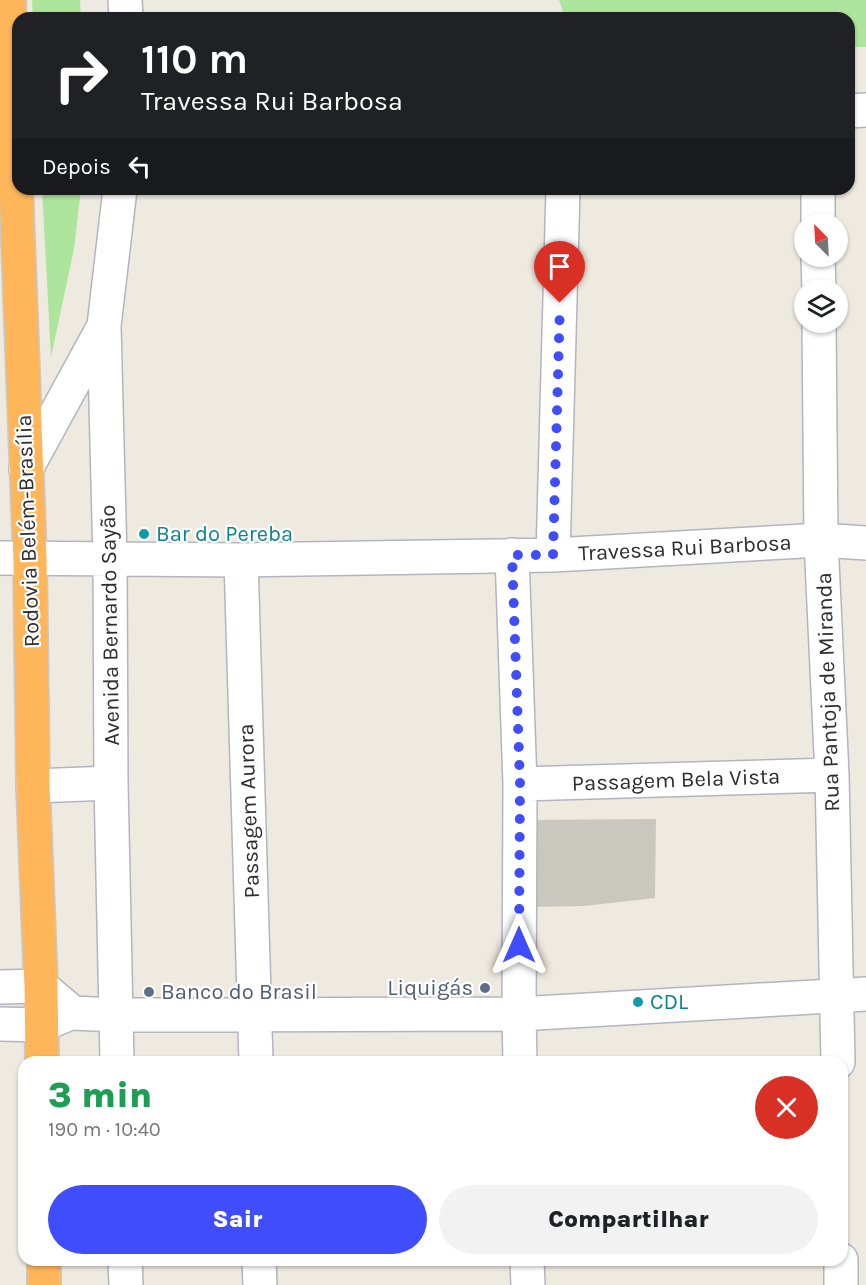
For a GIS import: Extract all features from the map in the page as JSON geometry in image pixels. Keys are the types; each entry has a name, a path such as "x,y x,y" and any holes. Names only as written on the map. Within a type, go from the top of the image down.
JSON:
{"highway":[{"name":"Rodovia Belém-Brasília","path":"9,0 12,83"},
{"name":"Rodovia Belém-Brasília","path":"16,195 26,469 15,559 33,786 42,1056"},
{"path":"44,1266 44,1285"}],"street":[{"name":"Avenida Bernardo Sayão","path":"117,1056 111,783 110,559 104,326 119,195"},
{"path":"553,555 563,195"},
{"path":"818,195 818,213"},
{"path":"26,469 104,326"},
{"name":"Rua Pantoja de Miranda","path":"819,333 821,540 832,775 851,994 839,1056"},
{"name":"Travessa Rui Barbosa","path":"15,559 241,560 553,555 821,540 866,543"},
{"path":"512,555 520,784 520,1056"},
{"name":"Passagem Aurora","path":"241,560 256,1056"},
{"name":"Passagem Bela Vista","path":"520,784 832,775"},
{"path":"33,786 111,783"},
{"path":"0,987 41,987 74,1012"},
{"path":"0,1024 42,1024 74,1012 115,1015 519,1014 851,994"},
{"path":"125,1266 126,1285"},
{"path":"259,1266 260,1285"},
{"path":"527,1266 528,1285"},
{"path":"840,1266 841,1285"}],"green space":[{"path":"32,0 80,0 81,12 33,12"},
{"path":"559,0 866,0 866,47 855,47 855,12 563,12"},
{"path":"42,195 80,195 74,249 51,357"}],"building":[{"path":"656,819 655,898 585,906 529,907 532,820"}],"place":[{"name":"Bar do Pereba","path":"144,534"},
{"name":"Liquigás","path":"485,988"},
{"name":"Banco do Brasil","path":"149,992"},
{"name":"CDL","path":"638,1002"}],"route":[{"path":"519,945 520,784 512,555 553,555 560,303"}]}
